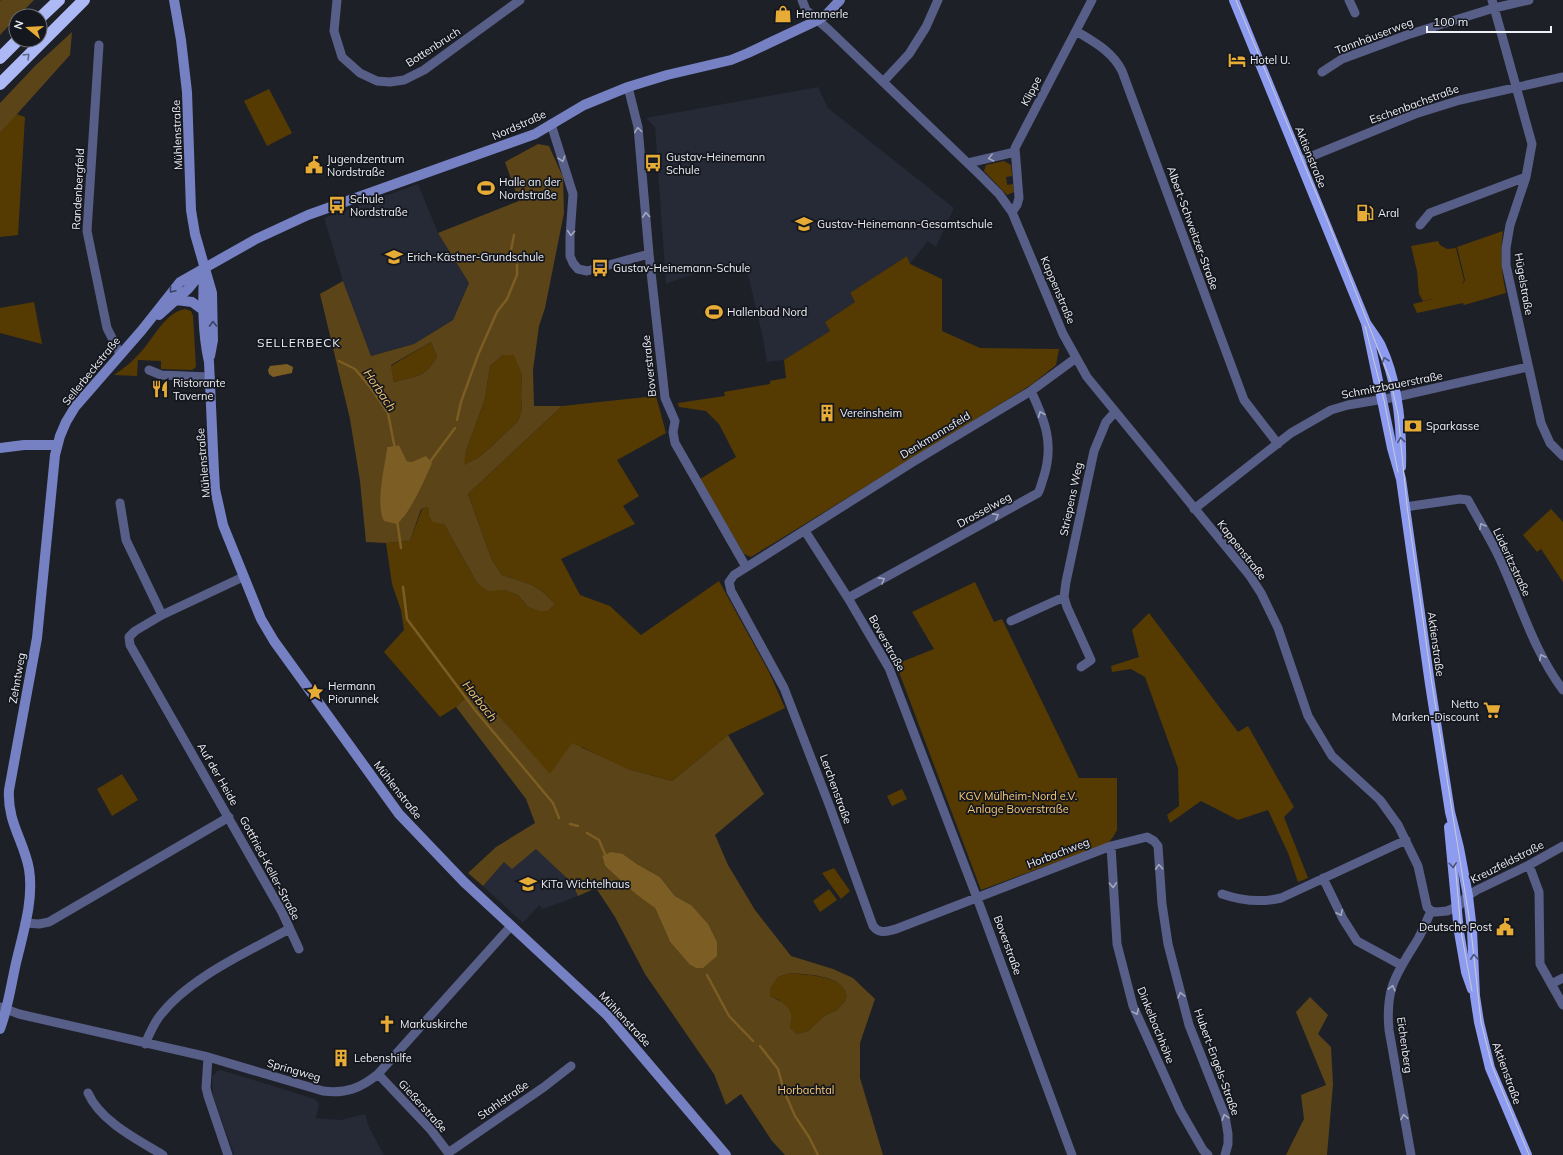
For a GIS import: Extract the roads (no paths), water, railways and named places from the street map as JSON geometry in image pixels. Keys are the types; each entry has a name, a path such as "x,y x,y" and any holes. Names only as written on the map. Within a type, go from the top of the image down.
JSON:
{"highway":[{"path":"48,10 59,0"},
{"path":"0,84 84,0"},
{"path":"0,58 10,48"}],"main road":[{"name":"Aktienstraße","path":"1234,0 1366,323 1392,448 1401,479 1430,684 1450,812 1457,840 1466,972 1474,996 1490,1068 1527,1155"},
{"name":"Aktienstraße","path":"1366,323 1381,346 1392,379 1396,397 1402,450 1401,479"},
{"name":"Aktienstraße","path":"1450,812 1448,827 1462,901 1472,930 1474,996"}],"street":[{"name":"Mühlenstraße","path":"174,0 181,40 187,92 191,210 195,234 212,293 213,340 209,362"},
{"name":"Bottenbruch","path":"337,0 334,31 342,57 360,73 376,81 390,82 404,80 424,70 520,0"},
{"name":"Kappenstraße","path":"802,0 806,10 829,30 968,163 999,194 1012,212 1063,334 1076,358 1092,384 1250,576 1266,602 1281,635 1305,710 1332,756 1383,803 1398,825 1418,866 1427,907 1431,911"},
{"name":"Nordstraße","path":"204,269 256,239 308,214 534,134 584,105 628,87 667,75 731,60 818,20 828,13 840,0"},
{"path":"883,82 910,54 926,27 938,0"},
{"name":"Klippe","path":"1015,152 1015,148 1092,0"},
{"path":"1349,0 1355,13"},
{"name":"Tannhäuserweg","path":"1322,72 1342,59 1493,4 1529,0"},
{"name":"Hügelstraße","path":"1493,4 1532,144 1526,177 1510,225 1506,248 1506,264 1541,422 1550,443 1563,456"},
{"name":"Albert-Schweitzer-Straße","path":"1076,31 1099,45 1118,61 1244,400 1278,444"},
{"name":"Randenbergfeld","path":"99,45 87,231 107,328 120,354"},
{"name":"Eschenbachstraße","path":"1300,161 1415,114 1460,100 1563,77"},
{"name":"Boverstraße","path":"628,87 638,127 649,254 665,398 675,421 673,432 675,443 746,568"},
{"path":"551,124 573,194 570,236 570,256 573,263 578,269 587,271 649,254"},
{"path":"968,163 1015,152 1019,198 1017,205 1012,212"},
{"path":"1420,225 1430,213 1526,177"},
{"name":"Mühlenstraße","path":"204,269 203,310 205,347 209,362 215,489 222,525 261,619 274,641 398,814 464,882 607,1015 726,1155"},
{"name":"Sellerbeckstraße","path":"142,330 188,290 204,269"},
{"name":"Sellerbeckstraße","path":"57,445 66,422 76,407 142,330 174,288 180,282 204,269"},
{"path":"176,300 192,302 203,310"},
{"name":"Denkmannsfeld","path":"805,531 913,462 1031,391 1076,358"},
{"name":"Schmitzbauerstraße","path":"1194,509 1303,425 1331,410 1348,405 1382,400 1528,367"},
{"path":"149,370 161,375 210,377"},
{"name":"Drosselweg","path":"848,598 1038,493 1048,463 1048,445 1043,418 1031,391"},
{"name":"Striepens Weg","path":"1064,597 1094,451 1106,422 1115,412"},
{"path":"0,448 24,445 57,445"},
{"name":"Zehntweg","path":"0,1029 3,1008 25,923 30,896 31,882 29,867 10,812 9,795 36,638 54,454 57,445"},
{"name":"Lüderitzstraße","path":"1405,507 1455,499 1466,499 1499,557 1543,660 1563,690"},
{"path":"120,504 126,540 162,615"},
{"path":"746,568 805,531"},
{"name":"Boverstraße","path":"805,531 848,598 889,668 977,898 1072,1155"},
{"name":"Lerchenstraße","path":"746,568 734,575 729,582 731,591 788,695 873,926 876,930 881,932 896,929 977,898"},
{"name":"Auf der Heide","path":"25,923 40,924 49,922 229,817 130,645 129,637 135,631 162,615 243,577"},
{"path":"1011,621 1064,597 1091,660 1081,667"},
{"name":"Gottfried-Keller-Straße","path":"229,817 282,912 299,949"},
{"name":"Horbachweg","path":"977,898 1111,846 1143,838 1150,838"},
{"name":"Hubert-Engels-Straße","path":"1150,838 1158,846 1162,904 1167,938 1186,1015 1228,1125 1228,1144 1225,1155"},
{"path":"1222,894 1238,900 1258,902 1281,898 1406,840"},
{"name":"Dinkelbachhöhe","path":"1111,846 1117,944 1133,1006 1180,1110 1203,1150 1208,1155"},
{"name":"Kreuzfeldstraße","path":"1462,901 1563,846"},
{"path":"1529,865 1540,892 1539,960 1563,1005"},
{"path":"1324,878 1343,919 1357,941 1401,965"},
{"path":"1431,911 1447,911 1462,901"},
{"name":"Eichenberg","path":"1411,1155 1388,1020 1391,988 1401,965 1419,937 1431,911"},
{"name":"Springweg","path":"3,1008 19,1014 145,1044 208,1057 332,1092 345,1092 358,1088 378,1074 511,926"},
{"name":"Gottfried-Keller-Straße","path":"145,1044 159,1017 185,990 224,965 289,929"},
{"path":"1551,984 1563,978"},
{"path":"208,1057 206,1088 228,1155"},
{"name":"Stahlstraße","path":"449,1154 544,1087 571,1066"},
{"name":"Gießerstraße","path":"378,1074 431,1130 449,1154"},
{"path":"88,1093 92,1103 101,1113 163,1155"}],"waterway":[{"name":"Horbach","path":"514,235 511,250 514,259"},
{"name":"Horbach","path":"457,420 461,402 478,355 497,312 507,299 517,275 517,265"},
{"name":"Horbach","path":"339,361 355,369 371,388 388,413 395,449"},
{"name":"Horbach","path":"429,463 455,428"},
{"name":"Horbach","path":"397,520 401,548"},
{"name":"Horbach","path":"403,587 407,619 475,710 553,803 559,818"},
{"name":"Horbach","path":"570,824 578,826"},
{"name":"Horbach","path":"587,833 599,840 605,854"},
{"name":"Horbach","path":"707,975 729,1016 753,1041"},
{"name":"Horbach","path":"760,1046 778,1069 784,1091 795,1116 809,1137 818,1155"}],"tram line":[{"path":"1236,0 1328,222 1390,379 1398,414 1407,506 1432,684 1471,930 1481,1022 1492,1066 1529,1155"},
{"path":"1365,326 1384,400 1398,472"},
{"path":"1455,862 1461,931 1472,991"}],"place":[{"name":"Hemmerle","path":"783,14"},
{"name":"Hotel U.","path":"1237,60"},
{"name":"Gustav-Heinemann Schule","path":"653,163"},
{"name":"Jugendzentrum Nordstraße","path":"314,165"},
{"name":"Halle an der Nordstraße","path":"486,188"},
{"name":"Schule Nordstraße","path":"337,205"},
{"name":"Aral","path":"1365,213"},
{"name":"Gustav-Heinemann-Gesamtschule","path":"804,224"},
{"name":"Erich-Kästner-Grundschule","path":"394,257"},
{"name":"Gustav-Heinemann-Schule","path":"600,268"},
{"name":"Hallenbad Nord","path":"714,312"},
{"name":"Ristorante Taverne","path":"160,389"},
{"name":"Vereinsheim","path":"827,413"},
{"name":"Sparkasse","path":"1413,426"},
{"name":"Hermann Piorunnek","path":"315,692"},
{"name":"Netto Marken-Discount","path":"1492,710"},
{"name":"KiTa Wichtelhaus","path":"528,884"},
{"name":"Deutsche Post","path":"1505,927"},
{"name":"Markuskirche","path":"387,1024"},
{"name":"Lebenshilfe","path":"341,1058"}],"district":[{"name":"SELLERBECK","path":"299,342"}],"park label":[{"name":"KGV Mülheim-Nord e.V. Anlage Boverstraße","path":"1018,802"},
{"name":"Horbachtal","path":"806,1090"}]}
